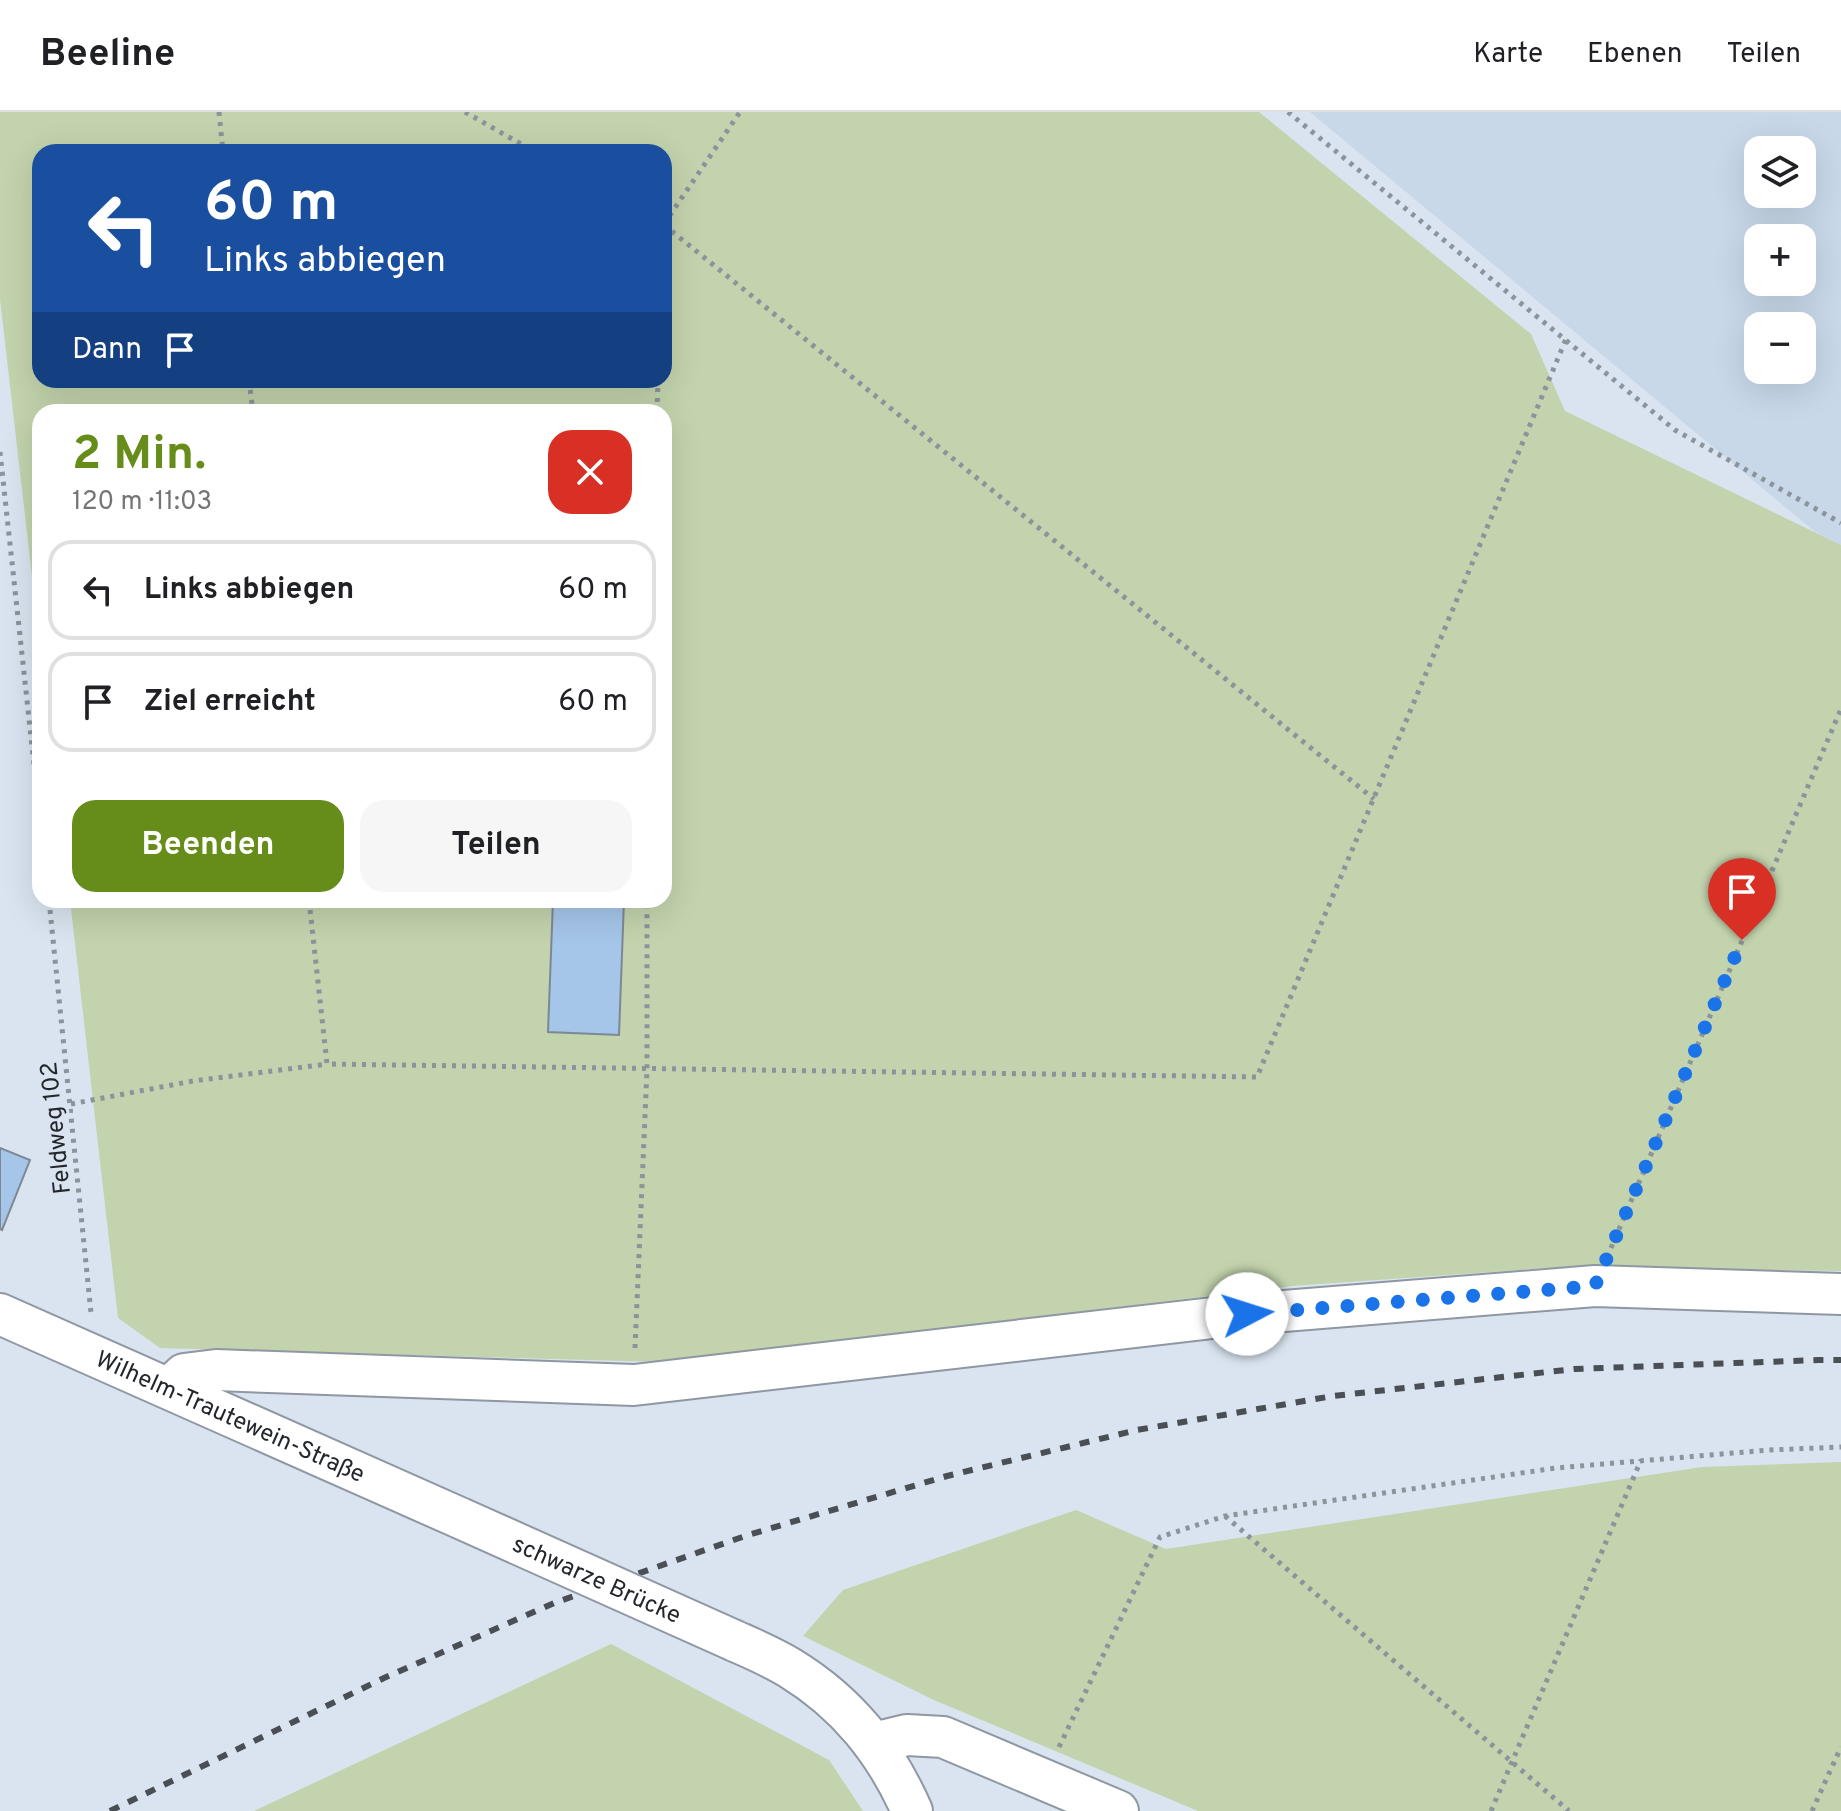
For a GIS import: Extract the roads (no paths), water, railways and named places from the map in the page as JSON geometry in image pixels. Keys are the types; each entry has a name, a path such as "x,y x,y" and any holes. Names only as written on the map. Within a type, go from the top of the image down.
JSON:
{"street":[{"path":"169,1388 184,1374 216,1370 634,1385 1247,1314 1595,1286 1841,1294"},
{"name":"Wilhelm-Trautewein-Straße","path":"0,1314 460,1518"},
{"name":"schwarze Brücke","path":"460,1518 771,1658 809,1680 854,1719 874,1743"},
{"path":"912,1811 891,1767 874,1743 907,1735 943,1737 1118,1811"}],"railway":[{"path":"110,1811 384,1678 554,1603 748,1535 947,1476 1137,1430 1333,1396 1574,1369 1841,1360"}]}
